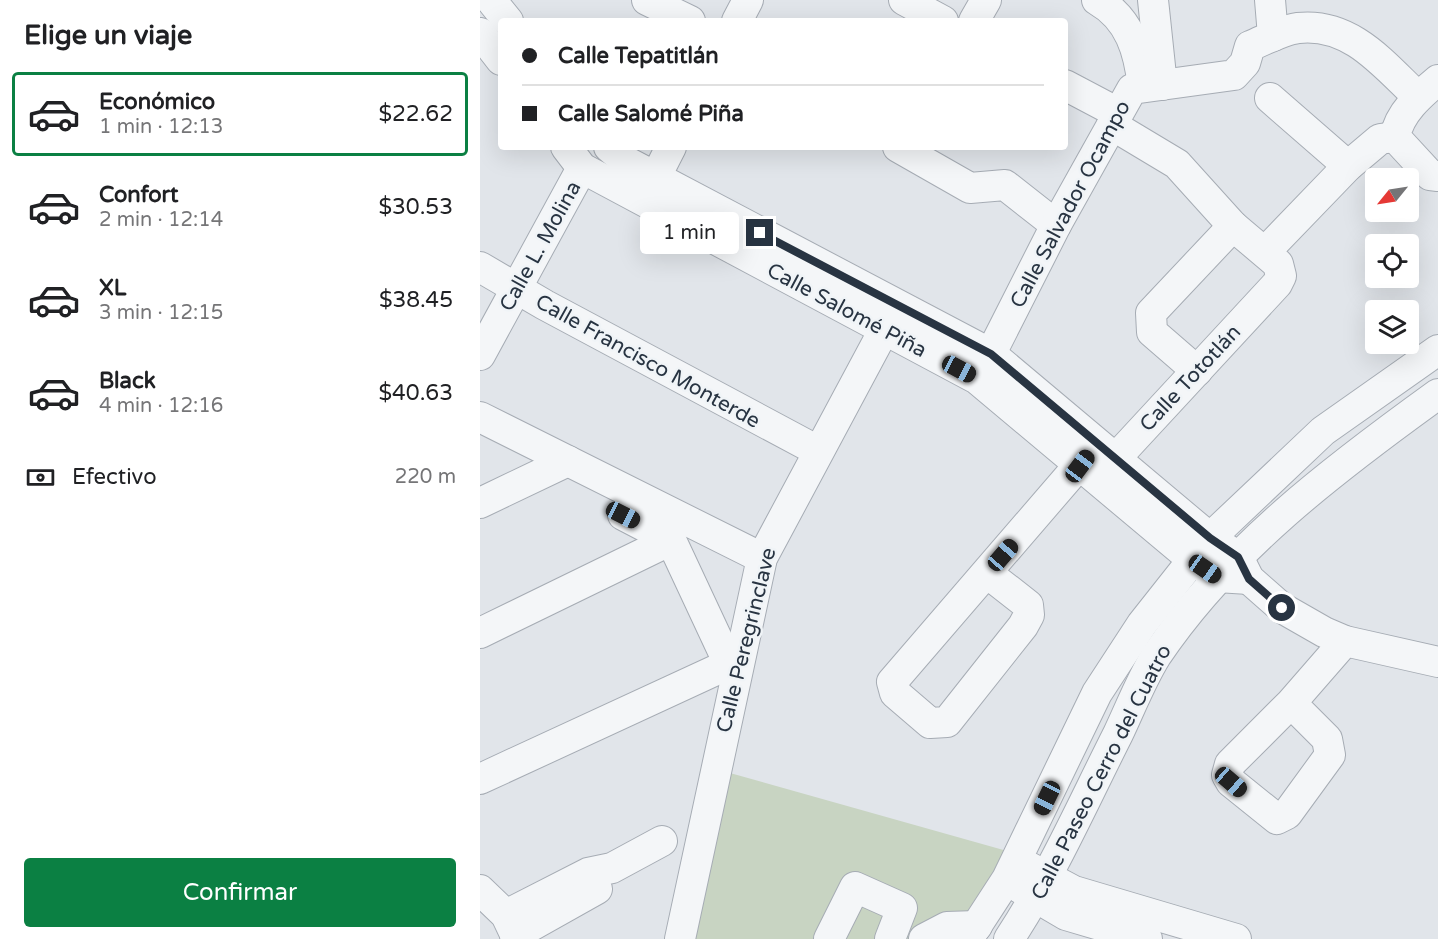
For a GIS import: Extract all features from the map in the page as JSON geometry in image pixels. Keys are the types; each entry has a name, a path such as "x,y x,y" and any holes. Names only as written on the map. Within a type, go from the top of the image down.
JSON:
{"street":[{"path":"491,0 506,18"},
{"path":"739,18 748,0"},
{"path":"904,0 937,18"},
{"path":"976,18 986,0"},
{"path":"1096,0 1124,21 1152,86"},
{"path":"1152,86 1153,0"},
{"path":"1270,0 1273,36"},
{"path":"1152,86 1234,75 1245,63 1250,46 1298,28 1340,32 1360,42 1428,89 1397,126 1395,137 1430,175 1438,176"},
{"path":"480,33 498,56"},
{"name":"Calle Salvador Ocampo","path":"984,367 1056,225 1132,89 1152,86"},
{"path":"1068,87 1177,164 1233,226 1273,264"},
{"path":"1270,98 1348,166"},
{"name":"Calle Tototlán","path":"987,573 1028,605 1029,615 1023,626 947,722 930,723 895,693 892,682 987,573 1097,462 1197,371 1277,284 1273,264 1348,166 1380,140 1395,137"},
{"name":"Calle Salomé Piña","path":"613,150 627,162 649,189 884,330 984,367"},
{"path":"649,189 669,150"},
{"path":"903,150 970,188 1005,185 1056,225"},
{"name":"Calle Salomé Piña","path":"574,158 649,189 984,367"},
{"name":"Calle L. Molina","path":"480,355 517,288 574,158"},
{"path":"1197,371 1152,332 1151,313 1233,226"},
{"name":"Calle Francisco Monterde","path":"480,267 545,305 818,451"},
{"name":"Calle Peregrinclave","path":"680,939 732,670 762,558 884,330"},
{"name":"Calle Paseo Cerro del Cuatro","path":"1009,939 1042,888 1155,658 1221,562 1323,431 1438,350"},
{"path":"984,367 1097,462 1282,608 1345,641 1438,662"},
{"name":"Calle Paseo Cerro del Cuatro","path":"973,932 1012,870 1097,693 1143,624 1351,457 1438,394"},
{"path":"480,417 762,558"},
{"path":"483,494 568,461"},
{"path":"480,779 732,670 671,540 623,515"},
{"path":"480,633 671,540"},
{"path":"1291,703 1345,641"},
{"path":"480,890 513,930 601,887 612,868 662,841"},
{"path":"1012,870 1042,888 1066,915 1147,939"},
{"path":"829,939 855,887 902,908 890,939"},
{"path":"1042,888 1074,891 1236,939"},
{"path":"924,939 947,927 973,932"}],"green space":[{"path":"730,773 1007,851 949,939 694,939"}],"route":[{"path":"760,233 991,354 1210,538 1238,557 1249,579 1282,608"}]}
